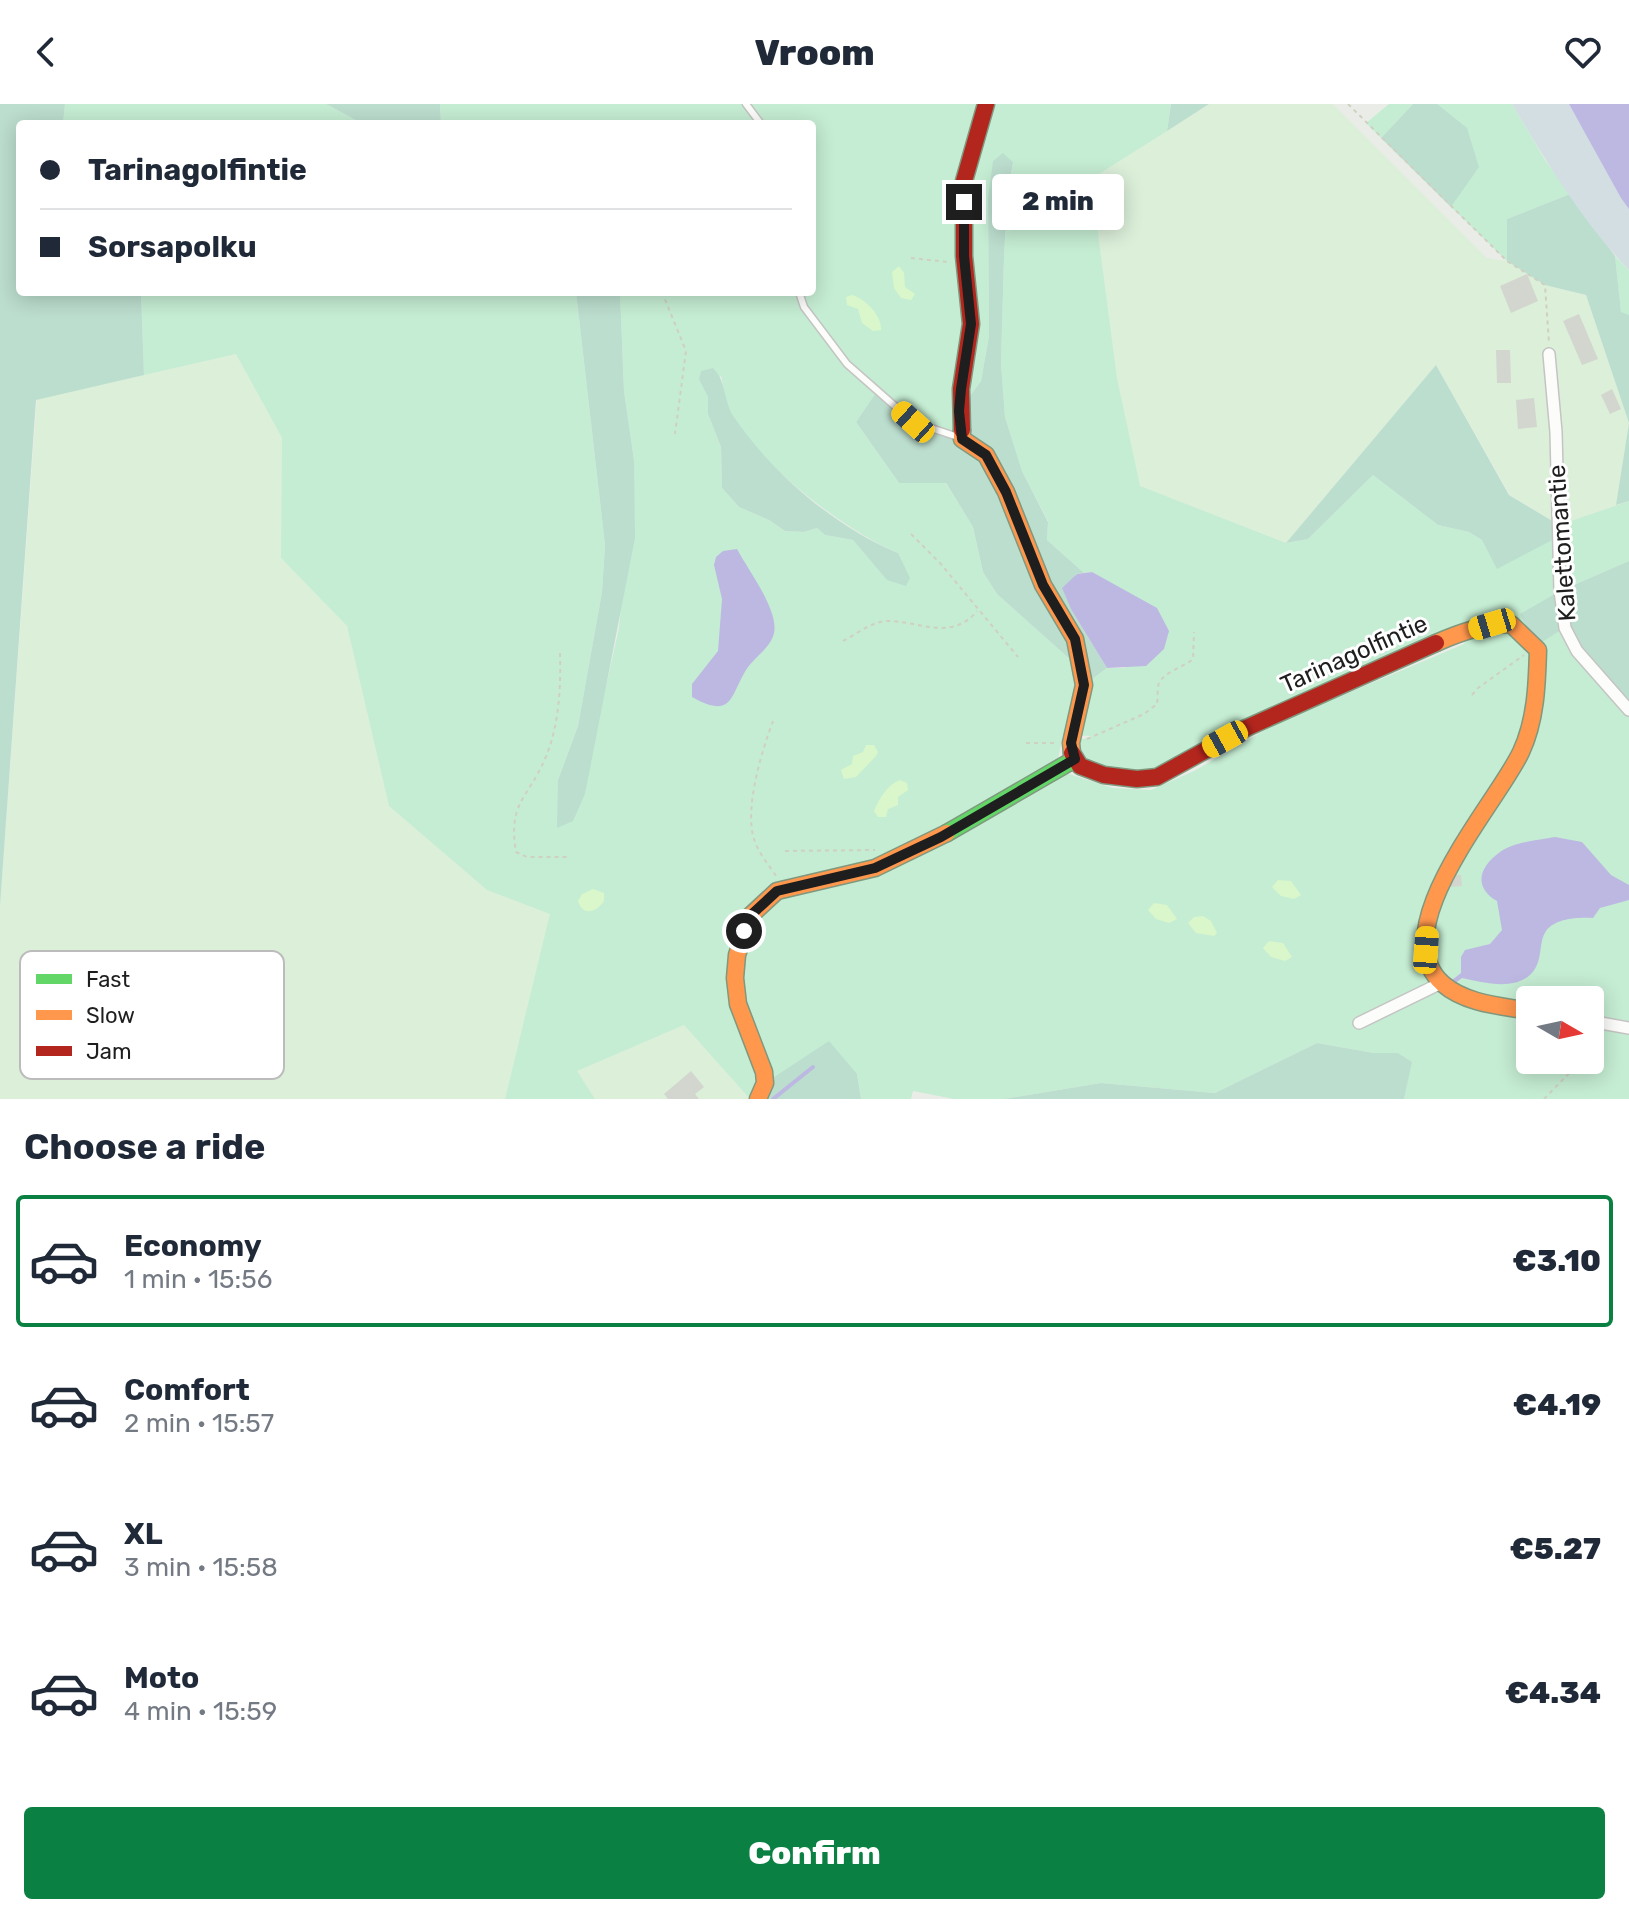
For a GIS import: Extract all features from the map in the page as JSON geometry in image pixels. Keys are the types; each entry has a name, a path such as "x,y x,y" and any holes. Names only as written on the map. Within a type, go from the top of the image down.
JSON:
{"street":[{"path":"761,1091 764,1072 738,1004 735,978 737,955 750,916 783,889 875,868 941,837 1073,751 1084,685 1075,639 1043,585 1006,492 986,455 962,439 959,411 971,324 964,256 964,181 986,104"},
{"name":"Kalettomantie","path":"1549,354 1556,432 1560,591 1565,628 1577,651 1629,710"},
{"name":"Tarinagolfintie","path":"1073,751 1080,766 1104,775 1137,779 1157,777 1244,729 1461,632 1492,624 1511,624 1536,646"},
{"path":"1516,1008 1474,998 1441,983 1430,966 1426,950 1427,931 1436,899 1460,846 1503,784 1528,735 1536,687 1536,646"},
{"path":"1359,1023 1441,983"},
{"path":"1604,1025 1629,1028"}],"lane":[{"path":"800,296 804,307 847,364 913,422 962,439"}],"path":[{"path":"1348,104 1507,261 1545,285 1549,354"},
{"path":"911,258 948,263 964,256"},
{"path":"664,296 686,351 675,434"},
{"path":"911,534 940,563 1018,657"},
{"path":"843,641 872,625 887,621 923,628 949,627 969,620 977,611"},
{"path":"1026,743 1073,751 1144,714 1157,704 1159,683 1167,674 1193,659 1194,632"},
{"path":"1472,695 1536,646"},
{"path":"560,653 561,679 555,722 545,758 515,809 513,833 516,852 527,857 567,857"},
{"path":"773,721 757,773 753,827 754,839 783,889"},
{"path":"785,851 875,850 894,859"},
{"path":"1544,1099 1568,1074"}],"shaded area":[{"path":"0,104 65,104 63,120 16,120 16,296 141,296 144,375 36,400 0,906"},
{"path":"65,104 326,104 356,120 63,120"},
{"path":"326,104 440,104 441,120 356,120"},
{"path":"440,104 1171,104 1167,131 1099,174 1093,195 1117,378 1140,486 1286,543 1308,539 1373,475 1438,525 1469,532 1482,540 1559,525 1629,501 1629,561 1560,591 1565,628 1629,710 1629,1099 1404,1099 1411,1063 1398,1053 1374,1053 1317,1043 1215,1093 1101,1083 1003,1099 954,1099 913,1091 911,1099 861,1099 857,1074 750,1099 684,1025 577,1071 595,1099 505,1099 550,914 487,890 389,806 347,626 281,558 282,438 236,354 144,375 141,296 576,296 605,545 602,592 578,726 558,780 585,794 619,628 634,460 624,391 620,296 816,296 816,120 441,120","holes":["1013,163 1007,200 1001,363 1005,417 1022,471 1048,521 1047,540 1084,573 1092,572 1125,668 1107,668 1085,684 1083,671 997,594 983,572 973,527 945,482 899,483 856,422 878,391 913,422 962,439 959,411 981,381 989,336 988,199","721,376 726,399 743,432 781,473 853,529 898,553 887,579 853,540 825,535 817,528 804,532 785,531 739,507 722,488 721,447 708,414 708,397 704,387","1468,632 1464,644 1277,723 1194,771 1151,790 1113,788 1066,773 1058,759 1063,735 1092,736 1071,743 1080,766 1157,777"]},
{"path":"1171,104 1209,104 1167,131"},
{"path":"1209,104 1333,104 1487,258 1507,261 1545,285 1586,295 1629,423 1616,505 1559,525 1510,495 1436,365 1286,543 1139,486 1117,378 1093,195 1099,174"},
{"path":"1389,104 1413,104 1381,138 1366,123"},
{"path":"1413,104 1437,104 1467,128 1479,167 1451,207 1381,138"},
{"path":"1437,104 1512,104 1545,160 1570,194 1507,219 1507,261 1451,207 1478,167"},
{"path":"1512,104 1569,104 1629,209 1629,270 1580,212"},
{"path":"1569,104 1629,104 1629,209 1621,198"},
{"path":"1003,153 1013,162 1007,200 1004,258 1001,363 1005,417 1022,471 1048,522 1047,540 1084,573 1076,574 1072,611 1107,668 1084,685 1083,671 997,594 983,572 973,527 946,483 899,483 856,422 878,390 913,422 961,438 959,411 981,381 989,336 988,199 993,161"},
{"path":"1570,194 1615,256 1621,312 1629,315 1629,423 1586,295 1545,285 1507,261 1507,219"},
{"path":"1615,256 1629,270 1629,315 1621,313"},
{"path":"576,296 620,296 624,391 634,460 635,538 585,794 573,821 557,828 558,780 578,726 602,592 605,545"},
{"path":"236,354 282,438 281,558 347,626 389,806 487,890 551,914 505,1099 0,1099 0,906 37,399"},
{"path":"1436,365 1509,495 1559,525 1560,536 1497,569 1482,540 1469,532 1438,525 1373,475 1308,539 1286,543"},
{"path":"713,368 721,379 734,417 749,438 786,478 828,513 851,529 898,553 910,578 906,586 887,580 853,540 825,535 817,528 804,532 785,531 739,507 722,488 721,447 708,414 708,397 699,379 701,371"},
{"path":"1629,423 1629,501 1616,505"},
{"path":"737,549 762,590 772,613 774,633 767,647 748,667 729,701 716,706 692,697 692,684 718,651 722,599 714,565 716,557 723,551"},
{"path":"1629,561 1629,710 1564,628 1536,646 1520,614 1560,591"},
{"path":"1092,572 1157,608 1169,631 1164,649 1146,666 1107,668 1072,611 1062,588 1077,574"},
{"path":"1555,837 1582,842 1611,875 1629,885 1629,900 1600,908 1593,918 1555,923 1544,935 1536,967 1522,980 1502,984 1462,978 1454,984 1452,980 1461,973 1461,957 1465,950 1490,944 1502,930 1497,901 1484,890 1482,883 1487,864 1512,846"},
{"path":"684,1025 750,1099 595,1099 576,1071"},
{"path":"829,1041 857,1074 861,1099 758,1099 765,1083"},
{"path":"1317,1043 1374,1053 1398,1053 1412,1062 1404,1099 1003,1099 1101,1083 1215,1093"}],"sand":[{"path":"899,266 904,273 905,287 915,294 911,300 901,298 894,288 892,272"},
{"path":"852,295 872,308 881,330 873,331 862,323 858,309 847,305 846,297"},
{"path":"866,745 874,745 878,752 876,756 856,777 844,779 841,770 852,764 853,756 863,752"},
{"path":"900,780 907,783 908,790 898,797 898,805 888,809 886,817 878,817 874,811 881,797"},
{"path":"1278,880 1291,881 1301,895 1294,899 1281,896 1272,887"},
{"path":"593,889 604,893 604,901 598,908 587,911 578,901 582,894"},
{"path":"1154,903 1167,905 1177,919 1169,923 1156,919 1148,910"},
{"path":"1203,916 1211,921 1217,933 1214,936 1196,933 1188,923 1194,917"},
{"path":"1269,941 1283,943 1292,957 1285,961 1271,957 1263,948"}],"building":[{"path":"1527,274 1538,301 1511,313 1500,286"},
{"path":"1579,314 1598,359 1582,365 1563,321"},
{"path":"1496,350 1510,350 1511,383 1497,383"},
{"path":"1612,389 1621,409 1610,414 1601,395"},
{"path":"1534,398 1537,427 1518,429 1516,400"},
{"path":"1451,874 1461,875 1462,886 1451,887"},
{"path":"691,1071 704,1087 695,1094 699,1099 668,1099 664,1094"}],"waterway":[{"path":"773,1099 813,1067"}],"traffic: fast":[{"path":"947,833 1075,759"}],"traffic: slow":[{"path":"962,430 962,439 986,455 1006,492 1043,585 1075,639 1084,685 1071,743 1072,753"},
{"path":"1436,643 1473,629 1511,624 1538,650 1535,702 1526,740 1509,774 1450,866 1434,900 1426,932 1428,961 1443,984 1473,1000 1516,1009"},
{"path":"758,1099 765,1083 764,1072 738,1004 735,978 737,955 750,916 777,891 875,868 947,833"}],"traffic: jam":[{"path":"962,430 961,389 971,324 964,256 964,181 986,104"},
{"path":"1072,753 1080,766 1104,775 1137,779 1157,777 1244,729 1436,643"}],"route":[{"path":"744,931 750,916 777,891 875,868 941,837 1075,759 1071,743 1084,685 1075,639 1043,585 1006,492 986,455 962,439 959,411 971,324 964,256 964,202"}]}
